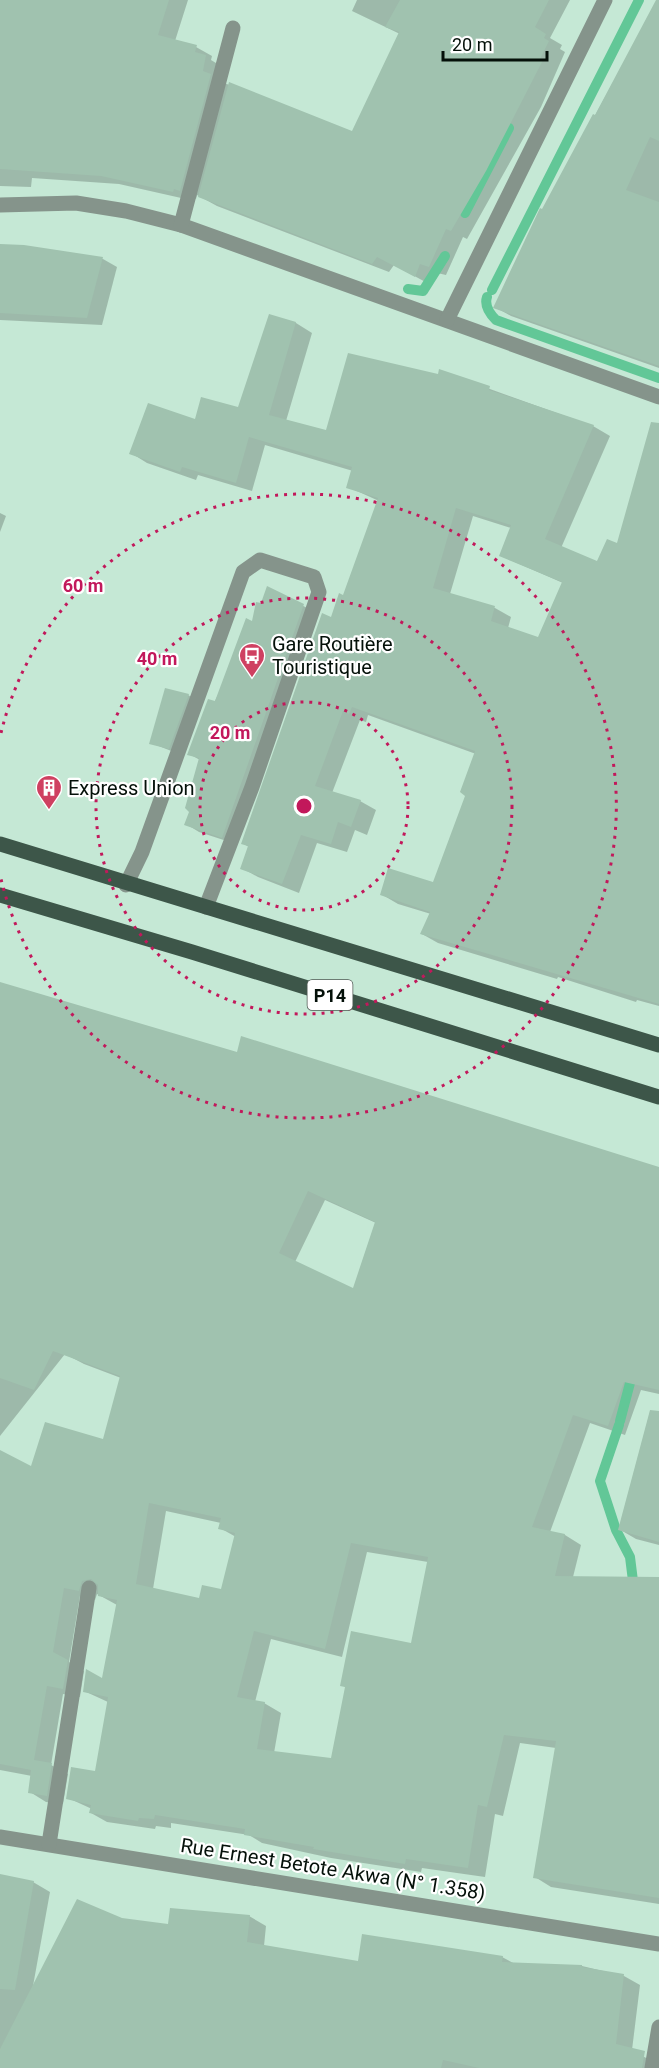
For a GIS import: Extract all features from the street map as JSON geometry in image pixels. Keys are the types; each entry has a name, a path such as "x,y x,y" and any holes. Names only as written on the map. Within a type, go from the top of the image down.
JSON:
{"main road":[{"name":"P14","path":"0,844 126,885 206,907 659,1045"},
{"name":"P14","path":"0,895 203,955 659,1097"}],"street":[{"path":"447,320 605,0"},
{"path":"181,225 233,28"},
{"path":"0,204 76,203 126,211 181,225 659,397"},
{"path":"126,885 142,852 243,572 260,560 314,577 319,592 252,787 206,907"},
{"path":"49,1844 88,1588"},
{"name":"Rue Ernest Betote Akwa (N° 1.358)","path":"0,1837 659,1944"},
{"path":"651,2068 659,2027"}],"building":[{"path":"0,0 169,0 158,35 197,45 195,52 206,55 203,71 211,74 180,191 174,189 173,192 101,176 0,169"},
{"path":"400,0 549,0 535,27 546,34 544,38 549,41 540,59 543,60 486,171 451,231 446,229 429,267 420,264 415,277 377,257 372,264 198,197 229,82 352,131 399,32 385,27"},
{"path":"656,0 659,0 659,141 650,137 626,190 659,202 659,366 493,308 540,208 542,209 593,114 595,115"},
{"path":"0,244 24,245 103,257 87,318 0,313"},
{"path":"269,314 296,322 269,415 326,430 348,353 438,374 439,369 490,386 489,390 594,425 545,539 597,561 607,539 617,543 651,422 659,423 659,1004 420,934 430,912 380,895 388,868 433,882 465,796 460,792 475,751 352,707 349,714 343,711 315,786 361,800 351,827 338,822 331,844 301,835 282,884 240,869 248,846 241,844 322,613 331,617 339,593 343,595 378,498 346,488 352,467 249,437 236,483 182,467 180,472 129,454 148,403 195,419 201,397 238,407","holes":["456,508 511,525 499,556 562,582 538,637 491,621 495,606 433,588"]},
{"path":"267,586 304,604 222,838 184,825 189,812 185,808 199,758 187,755 208,699 215,701 246,618 252,621 256,602 261,603"},
{"path":"165,688 189,694 169,749 149,744"},
{"path":"0,982 237,1052 241,1036 659,1167 659,1390 624,1382 608,1426 573,1415 532,1527 565,1534 555,1576 659,1577 659,1898 533,1878 556,1741 504,1735 487,1807 478,1805 468,1868 406,1859 405,1864 313,1849 314,1847 244,1835 245,1829 155,1815 154,1819 139,1818 138,1821 89,1813 91,1805 66,1799 71,1767 95,1771 108,1697 83,1692 86,1669 102,1678 117,1600 98,1596 98,1585 91,1579 82,1581 79,1591 64,1588 53,1652 68,1660 63,1689 47,1686 34,1760 52,1763 47,1796 28,1793 31,1770 0,1764 0,1450 31,1466 45,1422 103,1439 120,1376 53,1351 34,1390 0,1378","holes":["308,1191 375,1222 353,1288 279,1253","149,1503 221,1518 218,1529 235,1533 221,1589 202,1585 199,1598 136,1584","351,1543 428,1557 411,1643 351,1631 340,1686 345,1687 331,1758 257,1749 265,1702 237,1697 254,1631 325,1649"]},
{"path":"650,1410 659,1411 659,1542 618,1530"},
{"path":"0,1874 34,1881 15,1990 0,1989"},
{"path":"77,1899 122,1918 168,1924 170,1908 250,1915 247,1942 358,1961 362,1934 503,1956 502,1962 582,1965 582,1967 624,1974 616,2044 645,2051 642,2068 479,2068 443,2060 441,2068 0,2068 0,2049"}],"waterway":[{"path":"492,290 639,0"},
{"path":"465,213 509,128"},
{"path":"408,289 423,291 445,256"},
{"path":"487,297 487,307 496,320 659,378"},
{"path":"620,1421 630,1383"},
{"path":"619,1425 600,1481 616,1530 630,1557 634,1589"}],"place":[{"name":"Gare Routière Touristique","path":"252,679"},
{"name":"Express Union","path":"49,811"}]}
